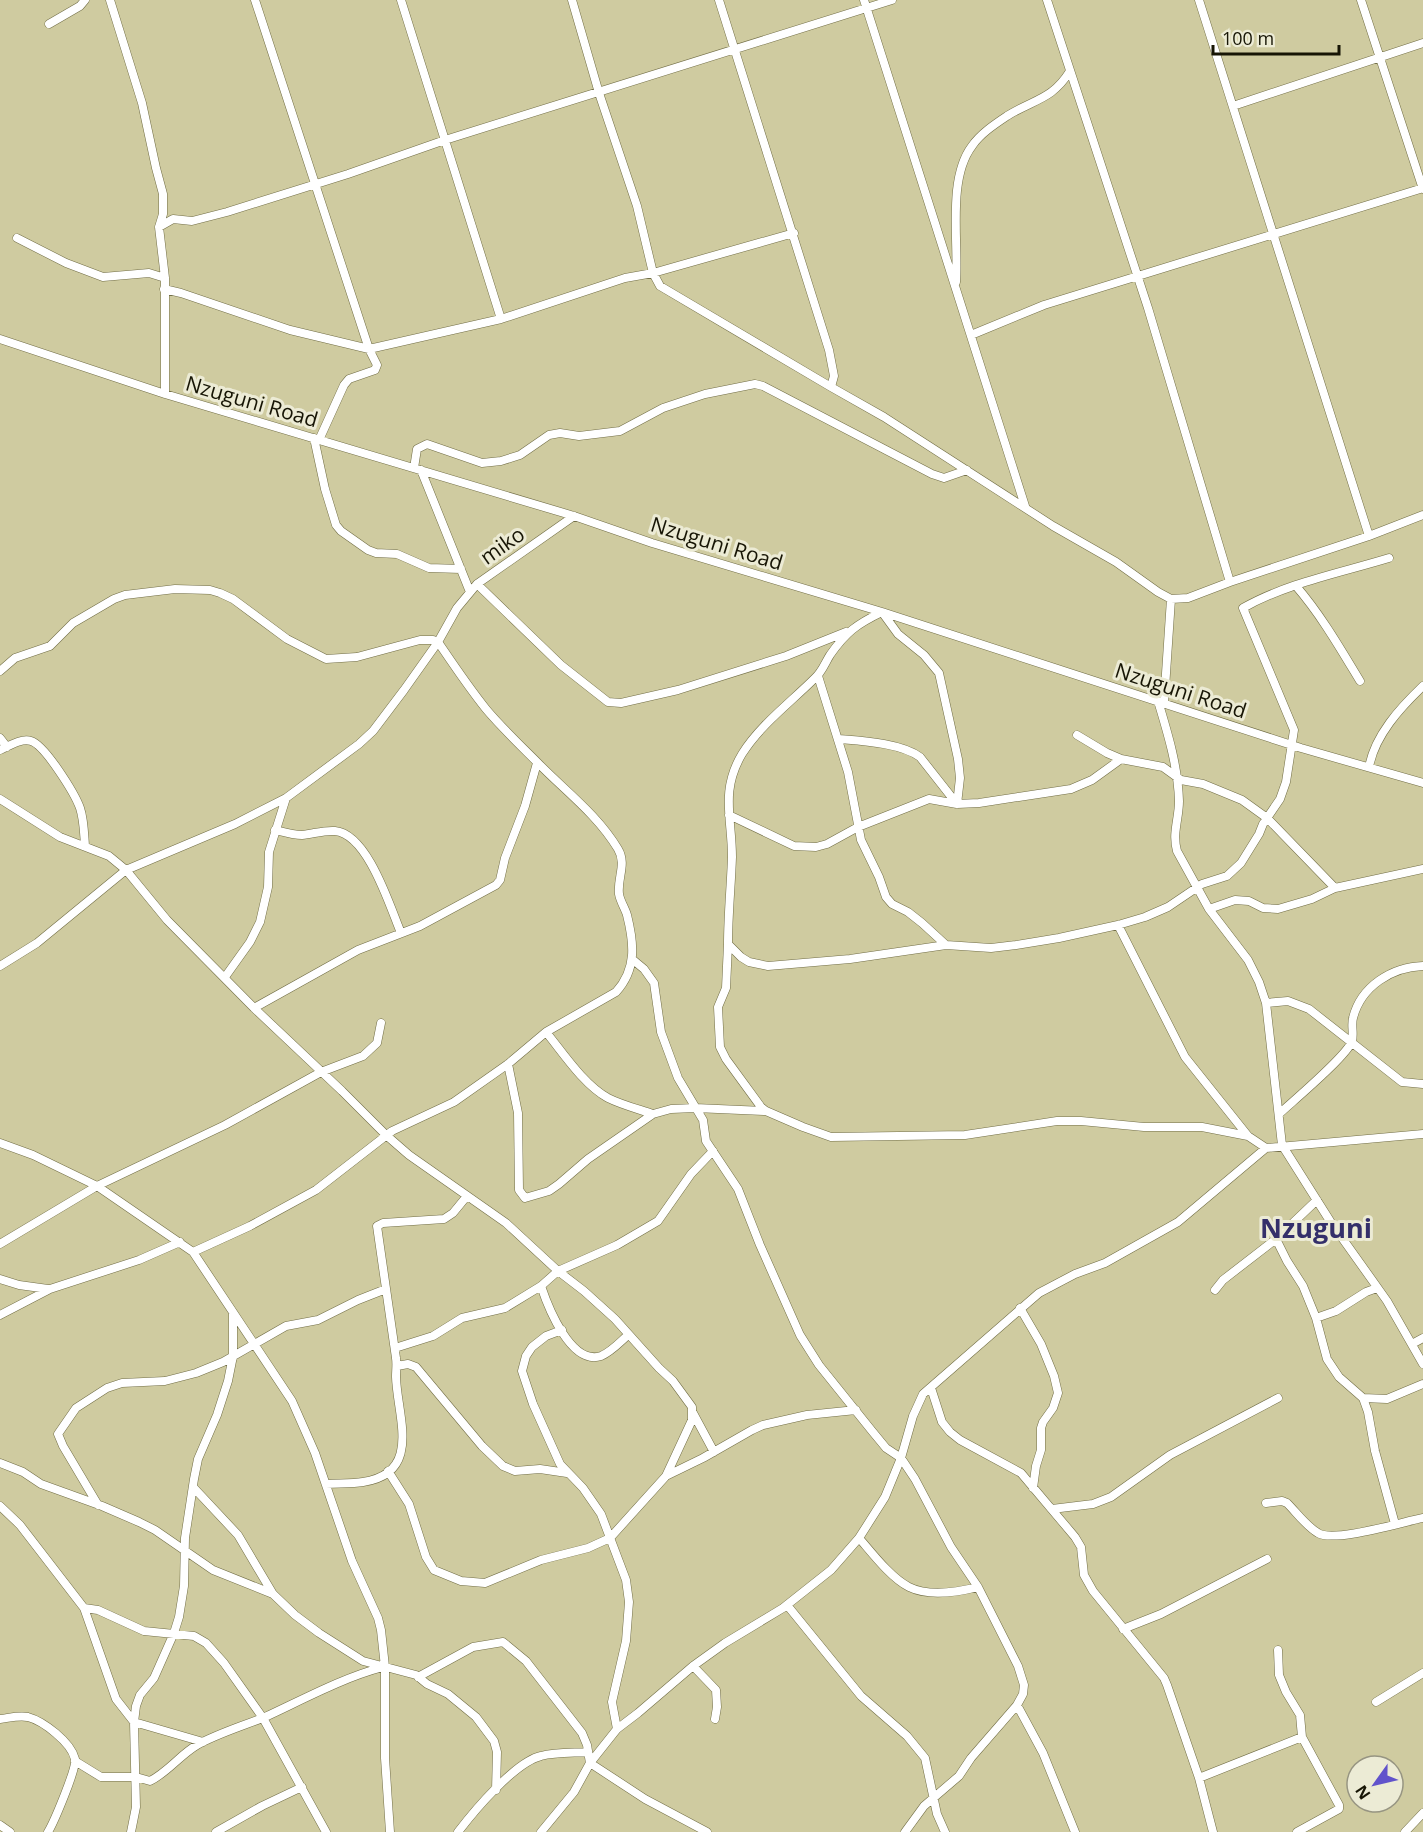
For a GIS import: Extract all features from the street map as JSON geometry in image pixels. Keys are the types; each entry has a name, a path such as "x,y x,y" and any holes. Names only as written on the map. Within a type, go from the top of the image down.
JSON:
{"street":[{"path":"50,24 80,6 85,0"},
{"path":"110,0 142,103 163,194 163,214 159,227 165,278 165,394"},
{"path":"255,0 369,349 377,365 375,370 349,379 344,385 316,439 325,489 336,525 368,550 376,553 397,554 429,568 461,569"},
{"path":"401,0 501,319"},
{"path":"572,0 637,206 656,282 665,290 884,417 1053,526 1116,562 1158,592 1171,599 1188,598 1369,536 1423,515"},
{"path":"719,0 829,350 834,376 831,387"},
{"path":"159,227 173,219 192,221 217,215 445,140 735,50 865,4 892,0"},
{"path":"1047,0 1137,276 1230,582"},
{"path":"1199,0 1369,536"},
{"path":"970,335 1044,305 1423,189 1361,0"},
{"path":"865,4 1025,506"},
{"path":"1233,106 1423,43"},
{"path":"955,287 956,198 960,173 970,147 1006,117 1053,93 1063,84 1071,71"},
{"path":"164,290 181,293 290,330 369,349 501,319 626,278 653,273 794,233"},
{"path":"17,238 66,263 103,277 149,273 165,278"},
{"name":"Nzuguni Road","path":"0,339 165,394 574,516 652,543 882,612 1291,744 1423,783"},
{"path":"470,592 417,469 417,449 427,444 473,461 490,463 520,455 549,435 560,433 579,436 620,431 663,408 705,394 755,384 763,386 932,474 944,478 967,470"},
{"name":"miko","path":"0,966 37,943 126,870 235,824 286,798 360,744 373,732 438,642 457,608 477,584 574,516"},
{"path":"728,944 749,962 768,966 850,959 946,945 991,948 1016,945 1118,925 1168,907 1196,887 1227,876 1234,871 1254,843 1284,790 1294,730 1243,609 1257,600 1296,586 1389,558"},
{"path":"477,584 561,666 608,702 621,703 678,690 786,656 848,632"},
{"path":"1296,586 1309,600 1360,681"},
{"path":"0,672 15,658 50,646 73,623 114,599 125,595 175,589 220,592 287,639 326,659 357,657 420,640 433,640 438,642 486,709 592,816 618,850 622,863 619,894 627,915 634,948 624,983 616,992 546,1032 508,1064 454,1102 414,1119 386,1135 316,1190 250,1226 193,1252"},
{"path":"1171,599 1161,702 1173,749 1179,802 1174,841 1177,851 1209,909 1248,960 1266,1003 1282,1145 1377,1288 1423,1364"},
{"path":"766,1111 749,1092 721,1050 717,1017 728,975 732,847 728,801 730,783 742,754 763,729 818,676 848,632 858,623 882,612 898,634 924,655 939,673 958,759 960,778 957,804"},
{"path":"818,676 839,739 864,848 888,900 915,918 946,945"},
{"path":"1370,767 1372,753 1388,725 1423,686"},
{"path":"1077,735 1094,747 1121,759 1163,767 1176,778 1203,784 1242,800 1268,818 1335,888"},
{"path":"0,738 3,749 23,741 31,741 39,746 65,782 79,807 85,846"},
{"path":"839,739 876,743 914,752 957,804"},
{"path":"729,815 790,845 801,848 822,845 858,827 929,799 957,804 979,803 1071,789 1092,780 1121,759"},
{"path":"254,1008 358,950 436,918 496,885 500,880 525,806 537,763"},
{"path":"225,977 250,942 260,922 268,887 269,852 286,798"},
{"path":"0,799 60,837 109,856 126,870 167,920 254,1008 386,1135 410,1155 506,1223 558,1271 603,1307 687,1398 692,1407 692,1420 666,1476 610,1538 588,1548 541,1560 485,1584 461,1581 437,1573 429,1564 409,1504 388,1471"},
{"path":"275,830 301,835 328,831 342,833 358,846 372,863 401,933"},
{"path":"1209,909 1235,900 1249,901 1263,908 1278,909 1335,888 1423,869"},
{"path":"1118,925 1185,1058 1248,1136 1266,1148"},
{"path":"632,959 644,969 654,983 665,1047 678,1078 703,1120 706,1138 738,1189 800,1335 819,1365 886,1448 901,1458 915,1479 951,1546 978,1587 1018,1666 1024,1685 1023,1694 1017,1705 971,1758 959,1776 919,1812 905,1832"},
{"path":"1279,1114 1336,1060 1352,1041 1352,1023 1356,1008 1373,985 1386,975 1402,968 1423,966"},
{"path":"1266,1003 1279,1000 1297,1003 1321,1017 1402,1082 1423,1084"},
{"path":"0,1244 97,1186 225,1125 321,1072 353,1061 374,1048 379,1038 381,1023"},
{"path":"546,1032 571,1063 602,1094 653,1114"},
{"path":"508,1064 518,1113 519,1190 525,1198 533,1197 560,1184 588,1159 653,1114 671,1109 766,1111 831,1137 965,1135 1057,1121 1144,1127 1202,1127 1248,1136"},
{"path":"541,1832 574,1792 590,1763 616,1729 693,1666 725,1643 787,1605 831,1570 859,1538 885,1497 924,1394 1020,1308 1039,1293 1075,1274 1105,1263 1178,1222 1266,1148 1423,1134"},
{"path":"0,1143 33,1155 97,1186 193,1252 298,1414 326,1484 352,1561 378,1618 384,1642 385,1758 390,1832"},
{"path":"395,1348 433,1336 462,1318 505,1308 541,1286 558,1271 616,1245 658,1221 691,1174 713,1151"},
{"path":"326,1484 365,1482 388,1471 399,1459 404,1445 395,1348 377,1228 379,1224 444,1219 453,1213 467,1196"},
{"path":"1215,1290 1223,1280 1276,1239 1317,1200"},
{"path":"1276,1239 1303,1286 1316,1318 1328,1359 1339,1377 1363,1398 1395,1524"},
{"path":"0,1315 50,1289 139,1260 180,1242"},
{"path":"0,1279 20,1285 50,1289"},
{"path":"541,1286 562,1330 577,1352 592,1357 604,1355 628,1335"},
{"path":"1316,1318 1336,1311 1366,1292 1377,1288"},
{"path":"98,1505 58,1434 76,1408 115,1385 175,1379 196,1373 233,1356 286,1326 318,1320 386,1289"},
{"path":"1020,1308 1041,1344 1058,1392 1053,1408 1042,1422 1041,1450 1033,1488"},
{"path":"130,1832 136,1812 134,1722 136,1706 140,1695 154,1678 174,1634 184,1586 185,1538 198,1459 221,1405 233,1356 233,1313"},
{"path":"562,1330 546,1336 532,1347 526,1356 522,1371 533,1404 560,1464 595,1504 624,1572 629,1602 626,1641 612,1697 616,1729"},
{"path":"1412,1344 1423,1338"},
{"path":"397,1366 409,1364 416,1367 482,1446 503,1466 515,1471 540,1469 567,1473"},
{"path":"1363,1398 1387,1399 1423,1384"},
{"path":"931,1388 942,1422 950,1432 960,1440 1012,1466 1021,1473 1081,1547 1083,1572 1093,1592 1164,1678 1199,1778 1213,1832"},
{"path":"1052,1509 1093,1504 1111,1497 1170,1455 1248,1416 1278,1398"},
{"path":"666,1476 763,1425 807,1415 856,1410"},
{"path":"693,1413 714,1452"},
{"path":"0,1463 23,1472 49,1487 155,1530 201,1564 245,1585 273,1593"},
{"path":"194,1488 238,1535 273,1593 295,1615 363,1661 418,1677 476,1717 488,1732 497,1752 496,1790"},
{"path":"1266,1503 1282,1501 1287,1503 1319,1534 1331,1537 1365,1532 1423,1518"},
{"path":"0,1506 20,1525 84,1608 116,1699 134,1722 203,1742"},
{"path":"859,1538 887,1569 906,1586 913,1589 961,1592 978,1587"},
{"path":"1123,1629 1161,1614 1267,1558"},
{"path":"787,1605 861,1696 896,1725 925,1758 937,1814 945,1832"},
{"path":"84,1608 98,1610 144,1631 194,1636 206,1642 263,1718 326,1832"},
{"path":"418,1677 472,1647 503,1642 526,1661 582,1733 590,1763 645,1799 706,1832"},
{"path":"1278,1650 1279,1675 1300,1715 1302,1737 1339,1805 1339,1809 1297,1832"},
{"path":"693,1666 716,1690 715,1719"},
{"path":"75,1761 100,1777 153,1779 168,1769 185,1752 203,1742 263,1718 360,1673 385,1667"},
{"path":"1376,1702 1423,1673"},
{"path":"1017,1705 1043,1754 1075,1832"},
{"path":"0,1719 24,1716 34,1720 59,1736 73,1754 75,1761 48,1832"},
{"path":"1199,1778 1302,1737"},
{"path":"458,1832 470,1816 516,1771 539,1756 588,1752"},
{"path":"216,1832 302,1787"},
{"path":"1405,1832 1423,1813"},
{"path":"0,1824 10,1832"}],"district":[{"name":"Nzuguni","path":"1316,1227"}]}
